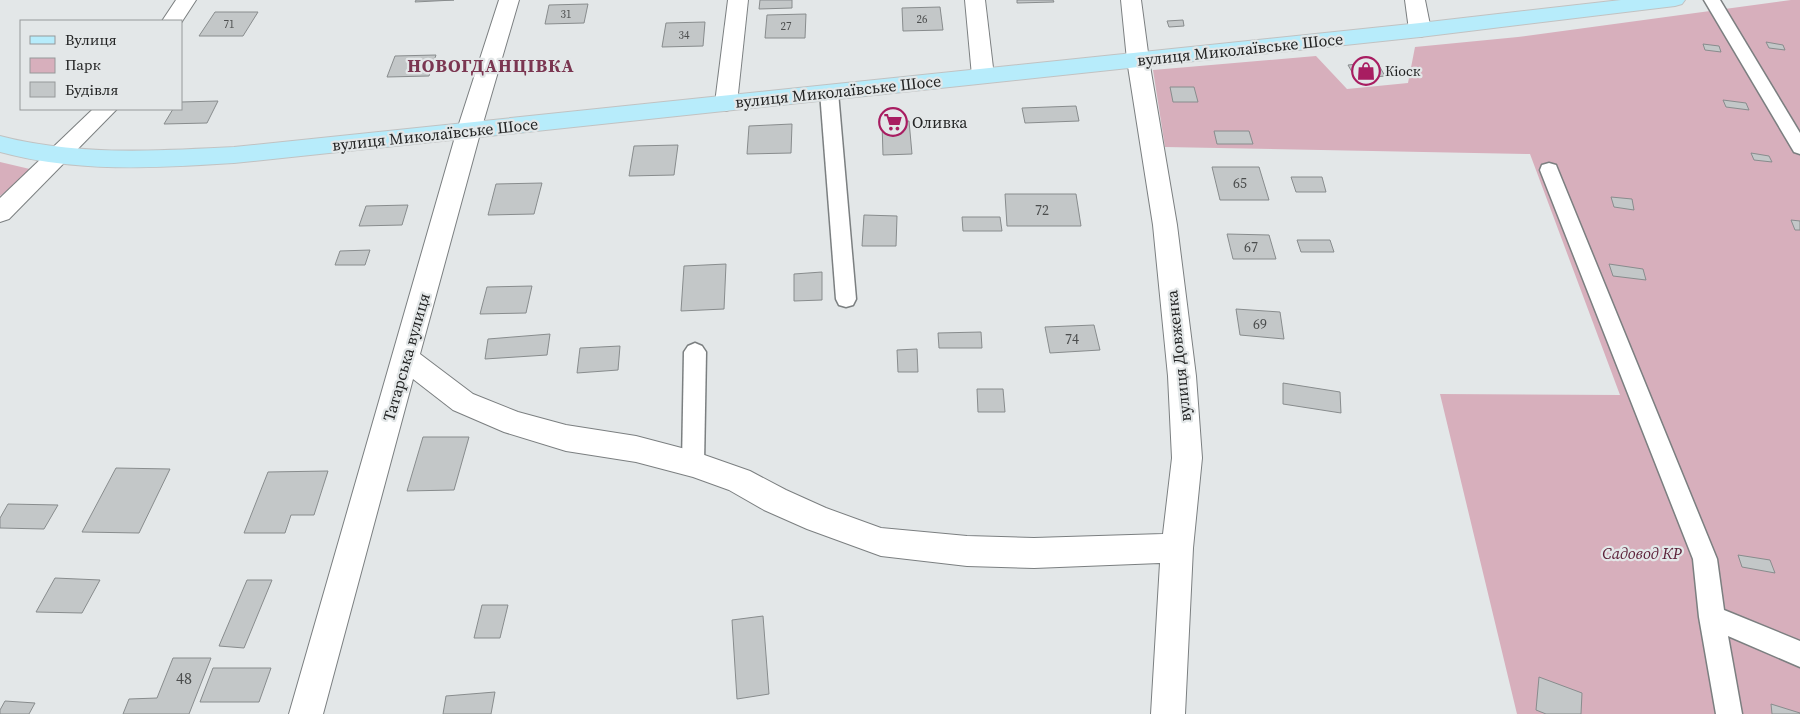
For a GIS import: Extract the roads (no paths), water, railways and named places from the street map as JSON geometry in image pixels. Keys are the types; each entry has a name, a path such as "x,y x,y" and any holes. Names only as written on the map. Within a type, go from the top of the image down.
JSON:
{"main road":[{"name":"вулиця Миколаївське Шосе","path":"0,144 16,149 59,156 144,160 234,155 1420,30 1675,0"}],"street":[{"path":"173,20 186,0"},
{"name":"Татарська вулиця","path":"306,714 470,130 509,0"},
{"path":"726,103 738,0"},
{"path":"975,0 983,76"},
{"name":"вулиця Довженка","path":"1131,0 1138,60 1165,225 1182,376 1187,458 1177,548 1168,714"},
{"path":"1415,0 1420,30"},
{"path":"0,213 105,110"},
{"path":"406,358 463,402 514,423 566,438 636,449 693,464 739,480 775,500 818,519 881,542 967,552 1034,553 1177,548"}],"lane":[{"path":"1712,0 1800,148"},
{"path":"829,92 846,299"},
{"path":"1549,170 1705,559 1712,617 1728,714"},
{"path":"693,464 695,352"},
{"path":"1712,617 1800,654"}],"place":[{"name":"Кіоск","path":"1366,71"},
{"name":"Оливка","path":"893,122"}],"district":[{"name":"НОВОГДАНЦІВКА","path":"491,66"}],"park label":[{"name":"Садовод КР","path":"1642,553"}]}
